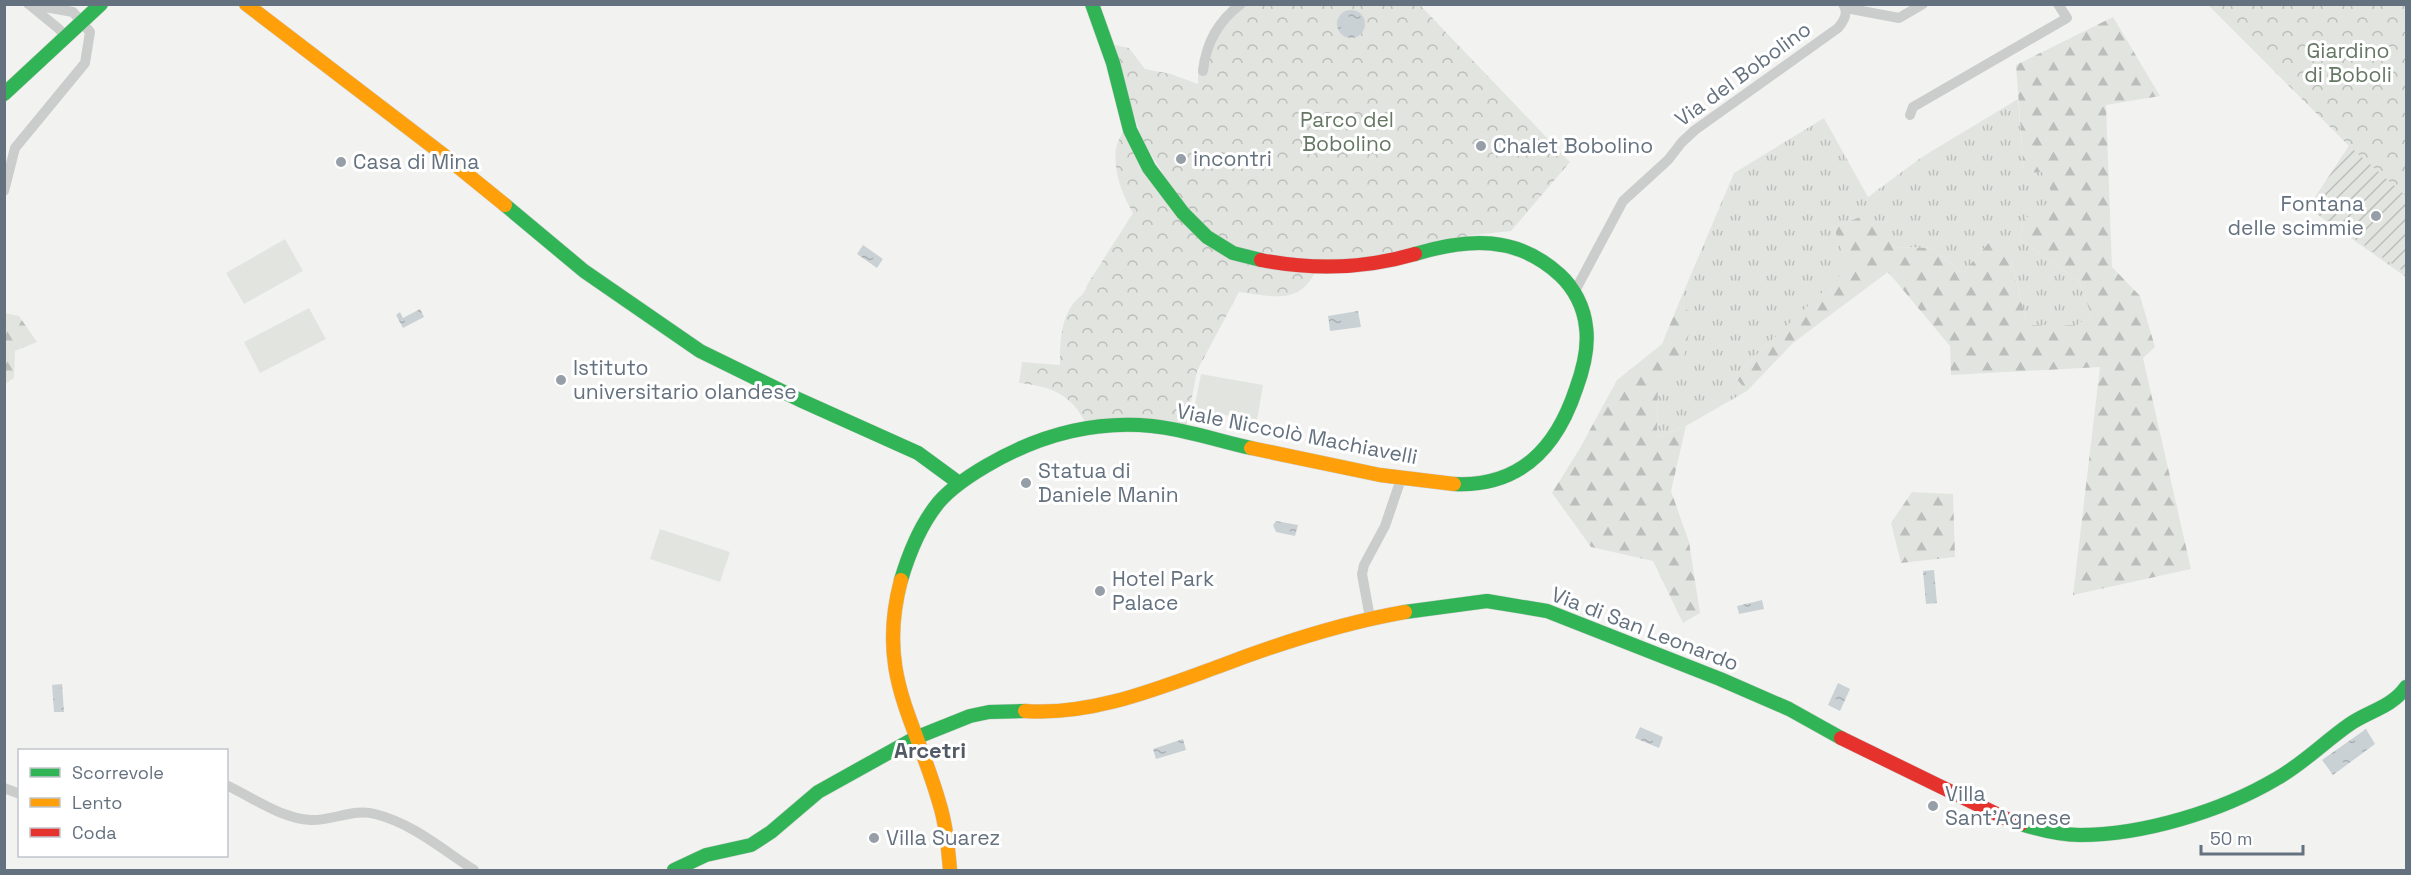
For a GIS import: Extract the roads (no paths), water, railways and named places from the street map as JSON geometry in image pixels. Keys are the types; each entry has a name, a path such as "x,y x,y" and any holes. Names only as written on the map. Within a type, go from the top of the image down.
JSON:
{"main road":[{"path":"4,94 101,4"},
{"path":"246,4 441,153 584,271 692,345 800,400 927,458 959,483"},
{"name":"Viale Niccolò Machiavelli","path":"950,870 943,816 898,689 894,665 895,608 903,575 915,543 933,510 959,483 1019,447 1068,430 1116,424 1154,426 1401,479 1479,484 1504,477 1532,462 1559,428 1582,376 1588,342 1584,315 1575,291 1535,254 1503,244 1443,246 1372,265 1332,267 1252,258 1221,247 1202,231 1170,197 1134,139 1111,57 1092,4"},
{"name":"Via di San Leonardo","path":"675,870 681,865 706,855 751,845 771,832 818,792 915,738 970,716 989,712 1048,713 1110,702 1185,680 1306,636 1370,618 1487,601 1547,611 1720,679 1789,709 1840,738 2009,820 2036,829 2079,835 2114,832 2191,814 2254,790 2296,767 2351,723 2393,701 2406,687"}],"street":[{"path":"1203,71 1205,56 1217,27 1241,4"},
{"path":"1845,6 1899,18 1923,4"},
{"path":"1910,115 1913,107 2067,18 2058,4"},
{"path":"4,191 15,148 85,63 90,32 73,12 29,5"},
{"path":"29,5 56,26 66,38"},
{"name":"Via del Bobolino","path":"1575,291 1611,222 1628,196 1656,172 1695,130 1838,28 1845,19 1845,6"},
{"path":"1370,618 1362,574 1385,526 1401,479"},
{"path":"228,786 283,815 313,820 344,814 373,813 407,825 474,870"}],"water":[{"path":"1351,10 1361,14 1365,24 1361,34 1351,38 1341,34 1337,24 1341,14"},
{"path":"863,245 883,259 877,268 857,254"},
{"path":"420,309 424,317 403,328 396,315 400,312 403,318"},
{"path":"1358,311 1361,327 1330,331 1328,316"},
{"path":"1276,521 1298,525 1295,536 1276,532 1273,525"},
{"path":"1934,570 1937,603 1926,604 1923,571"},
{"path":"1762,600 1764,609 1739,614 1737,606"},
{"path":"1838,683 1850,689 1840,711 1828,705"},
{"path":"62,684 64,712 54,712 52,685"},
{"path":"1640,727 1663,737 1659,748 1635,738"},
{"path":"2366,729 2375,744 2333,775 2322,760"},
{"path":"1183,739 1186,750 1156,759 1153,749"}],"place":[{"name":"Chalet Bobolino","path":"1481,146"},
{"name":"incontri","path":"1181,159"},
{"name":"Casa di Mina","path":"341,162"},
{"name":"Fontana delle scimmie","path":"2376,216"},
{"name":"Istituto universitario olandese","path":"561,380"},
{"name":"Statua di Daniele Manin","path":"1026,483"},
{"name":"Hotel Park Palace","path":"1100,591"},
{"name":"Villa Sant'Agnese","path":"1933,806"},
{"name":"Villa Suarez","path":"874,838"}],"district":[{"name":"Arcetri","path":"930,750"}],"park label":[{"name":"Giardino di Boboli","path":"2348,63"},
{"name":"Parco del Bobolino","path":"1347,132"}]}
